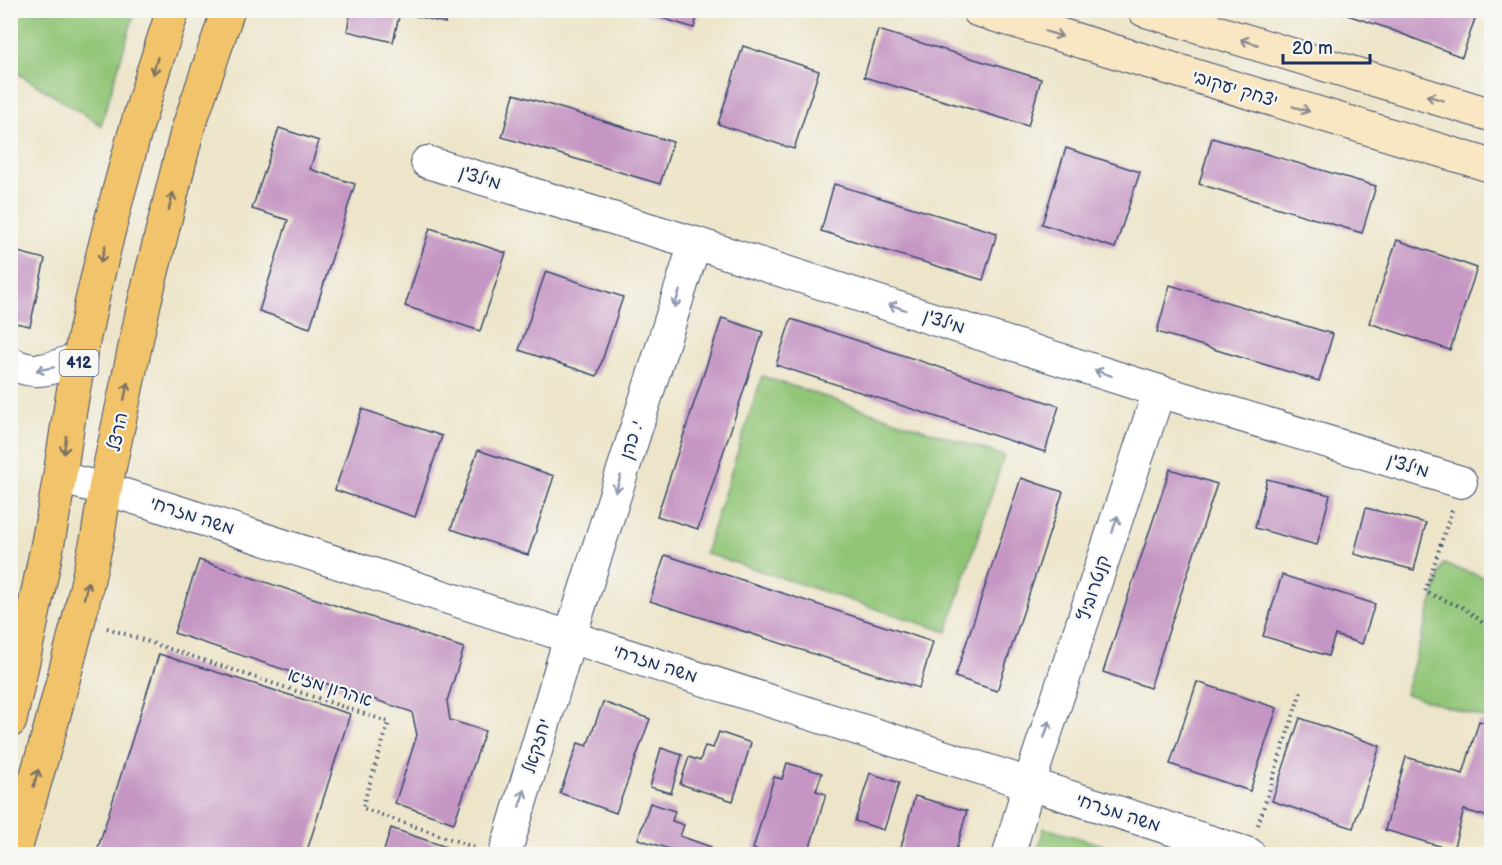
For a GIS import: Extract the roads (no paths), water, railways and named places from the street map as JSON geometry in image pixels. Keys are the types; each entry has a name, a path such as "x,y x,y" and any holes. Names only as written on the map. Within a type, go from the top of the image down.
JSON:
{"main road":[{"name":"412","path":"10,721 60,478 79,358 99,270 123,178 173,10"},
{"name":"הרצל","path":"14,855 79,619 99,535 105,489 144,304 187,132 228,10"},
{"name":"יצחק יעקובי","path":"978,10 1491,166"},
{"path":"1144,10 1491,115"}],"street":[{"name":"מילצ'ן","path":"428,162 695,243 1159,391 1461,482"},
{"name":"י. כהן","path":"570,637 695,243"},
{"path":"10,362 20,368 35,371 79,358"},
{"name":"קנטרוביץ","path":"1009,855 1029,784 1159,391"},
{"name":"משה מזרחי","path":"60,478 105,489 1249,855"},
{"name":"יחזקאל","path":"494,853 570,637"}]}
